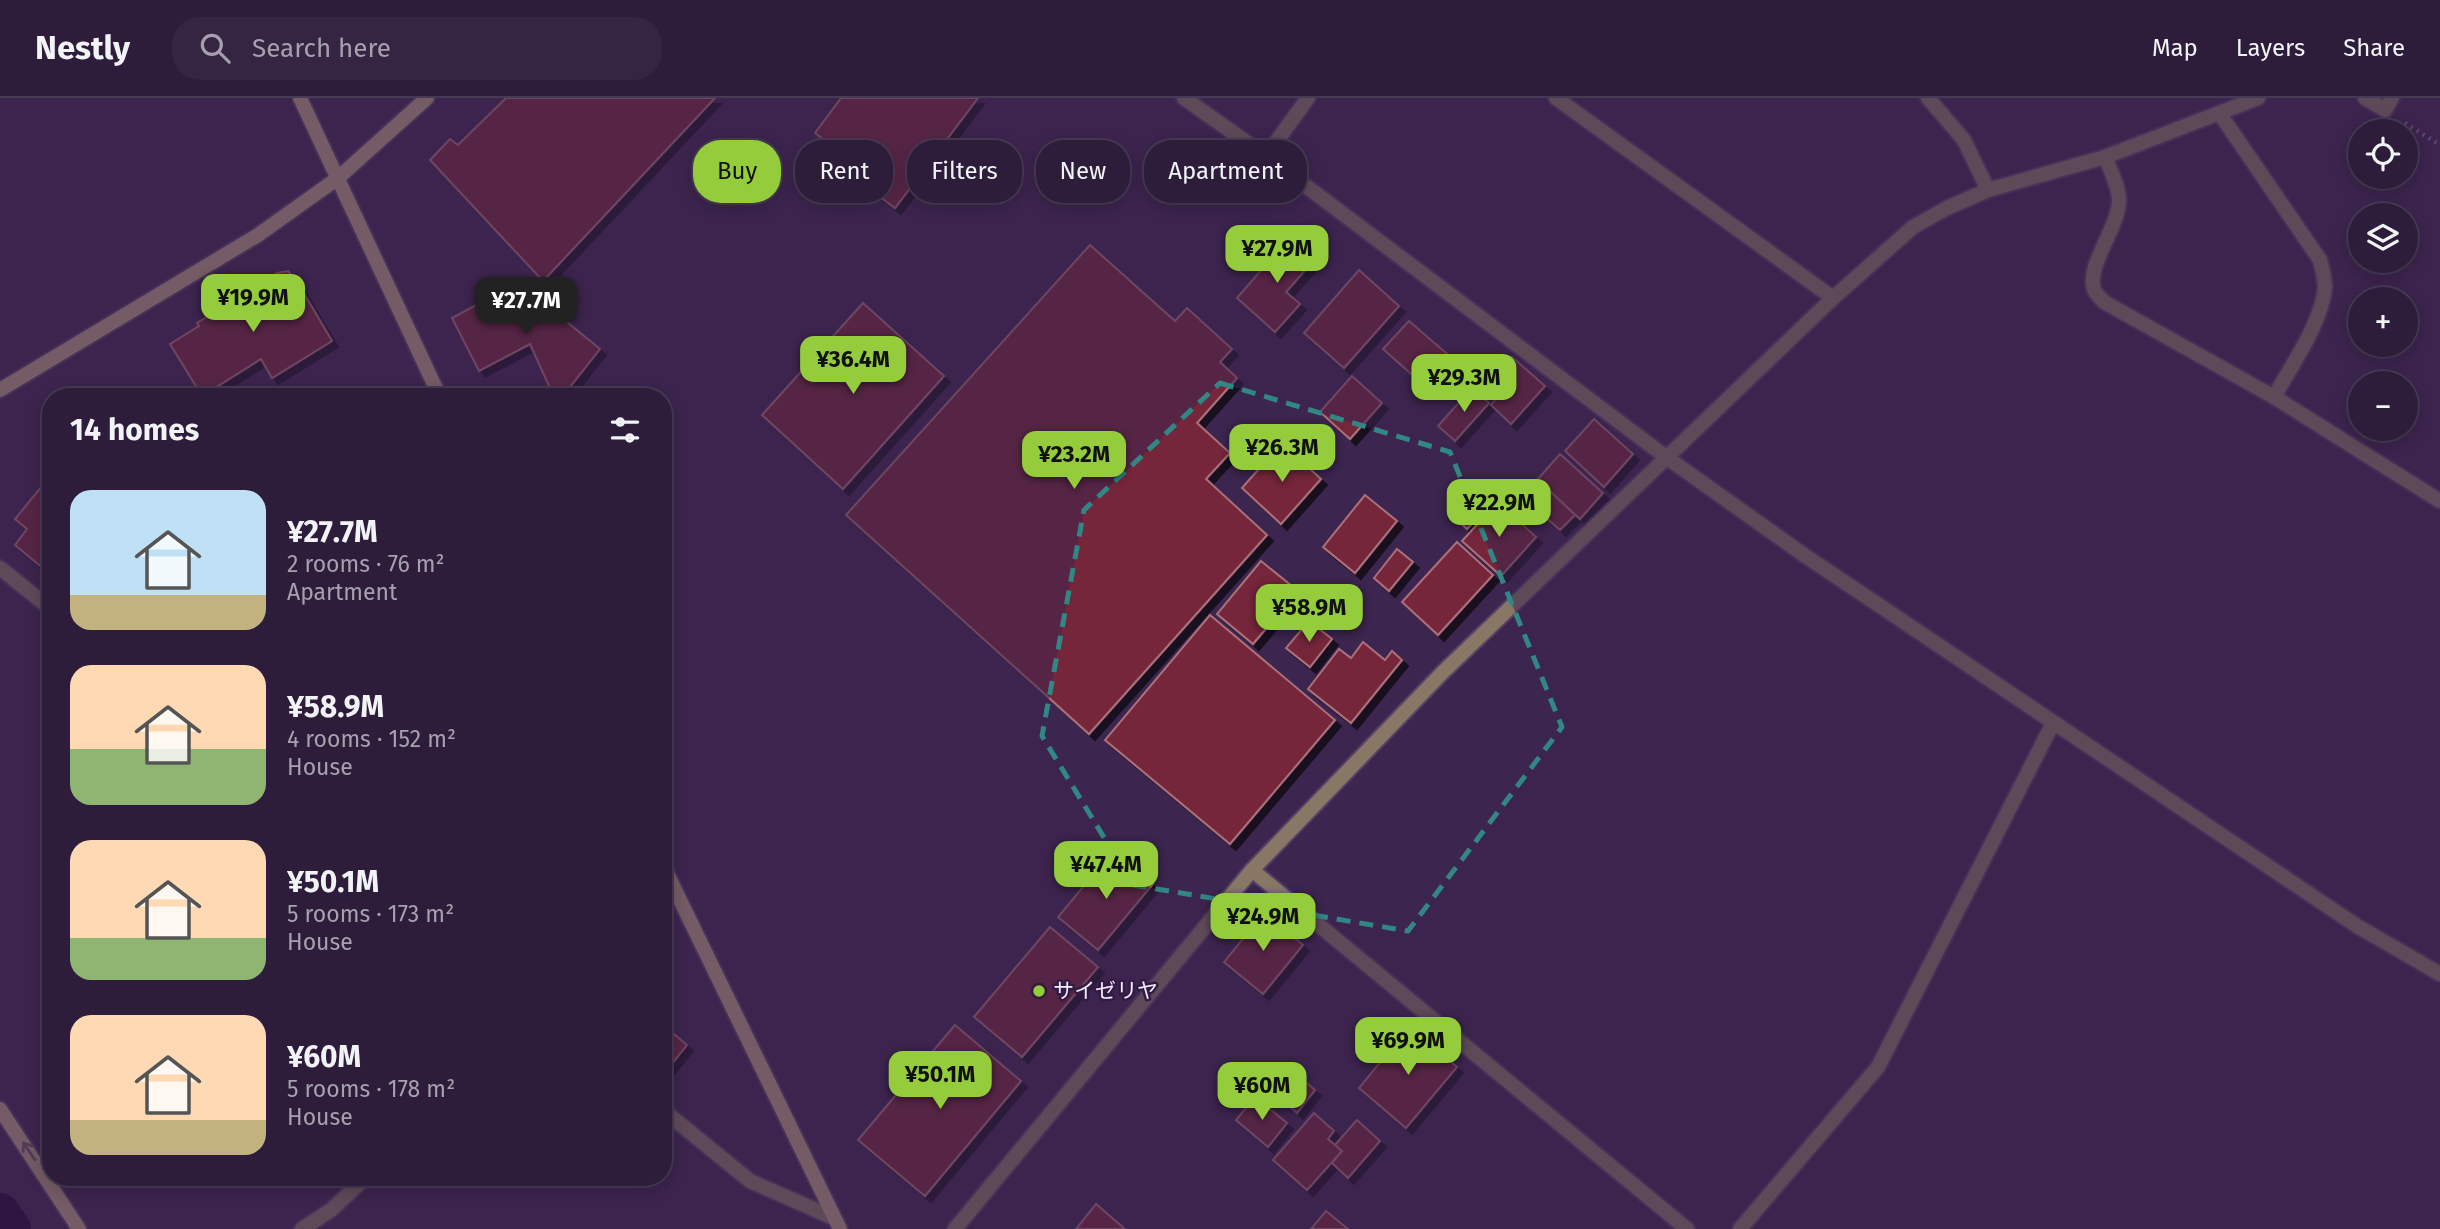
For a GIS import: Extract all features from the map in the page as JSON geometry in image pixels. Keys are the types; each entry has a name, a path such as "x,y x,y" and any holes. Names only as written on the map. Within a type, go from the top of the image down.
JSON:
{"street":[{"path":"300,98 436,388"},
{"path":"0,390 258,235 338,177 427,98"},
{"path":"1184,98 1243,140"},
{"path":"1278,140 1308,98"},
{"path":"1556,98 1833,298"},
{"path":"1928,98 1964,140 1988,190"},
{"path":"955,1229 1252,870 1443,672 1833,298 1913,226 1988,190 2105,157 2258,98"},
{"path":"2365,98 2388,104"},
{"path":"2220,114 2320,260 2325,284 2322,303 2308,335 2274,397"},
{"path":"2105,157 2115,181 2119,201 2094,271 2094,289 2104,302 2274,397 2440,501"},
{"path":"1307,187 1666,457 1804,555 2357,926 2440,974"},
{"path":"0,568 42,602"},
{"path":"1740,1229 1878,1067 2053,723"},
{"path":"1252,870 1687,1229"},
{"path":"672,884 837,1224"},
{"path":"0,1109 42,1173"},
{"path":"672,1117 750,1181 837,1224"},
{"path":"51,1186 79,1229"},
{"path":"302,1229 331,1210 356,1186"}],"path":[{"path":"2388,104 2440,145"}],"highlighted area":[{"path":"1220,383 1450,452 1562,727 1408,931 1133,885 1042,736 1084,510"}],"building":[{"path":"506,98 715,98 543,281 430,160 450,139 458,145"},
{"path":"841,98 978,98 946,140 907,140 907,192 895,208 888,203 893,203 893,140 824,140 815,133"},
{"path":"1290,237 1315,259 1286,292 1300,304 1275,332 1237,298"},
{"path":"1090,245 1175,321 1187,308 1232,349 1220,362 1237,378 1197,423 1230,453 1206,479 1267,535 1089,734 846,515"},
{"path":"1359,270 1399,306 1344,368 1304,333"},
{"path":"288,271 296,280 332,341 272,378 261,359 215,388 197,388 170,344 199,326 197,323 277,273"},
{"path":"510,287 515,297 524,287 600,349 569,388 550,388 530,344 479,371 452,318"},
{"path":"863,303 944,376 843,489 762,415"},
{"path":"1409,321 1453,359 1427,388 1383,349"},
{"path":"1512,357 1545,386 1511,424 1491,405 1500,394 1488,383"},
{"path":"1352,376 1382,403 1350,439 1320,412"},
{"path":"1472,388 1489,403 1455,441 1438,426"},
{"path":"1594,419 1633,454 1604,487 1565,451"},
{"path":"1282,443 1321,479 1281,524 1242,488"},
{"path":"1560,454 1603,493 1580,519 1537,480"},
{"path":"1476,480 1496,498 1467,529 1448,511"},
{"path":"42,486 42,567 15,545 27,529 15,519"},
{"path":"1550,491 1575,515 1560,530 1535,508"},
{"path":"1365,495 1397,521 1355,573 1323,547"},
{"path":"1498,502 1536,537 1501,576 1462,541"},
{"path":"1457,542 1493,575 1438,635 1402,602"},
{"path":"1397,549 1413,562 1389,591 1374,578"},
{"path":"1261,561 1298,591 1253,644 1217,614"},
{"path":"1210,615 1335,720 1230,844 1105,740"},
{"path":"1309,621 1332,639 1310,667 1286,648"},
{"path":"1363,642 1385,660 1392,651 1402,660 1351,723 1308,689 1339,649 1351,658"},
{"path":"1113,851 1153,884 1098,950 1058,917"},
{"path":"1264,913 1303,945 1263,994 1224,962"},
{"path":"1050,927 1098,967 1022,1057 974,1017"},
{"path":"955,1025 1021,1081 925,1196 858,1140"},
{"path":"1409,1027 1457,1067 1406,1128 1359,1088"},
{"path":"672,1032 687,1045 672,1064"},
{"path":"1283,1063 1315,1090 1297,1113 1265,1085"},
{"path":"1255,1097 1287,1123 1268,1147 1236,1120"},
{"path":"1314,1113 1334,1131 1328,1139 1342,1151 1307,1190 1273,1160"},
{"path":"1357,1120 1380,1141 1348,1178 1332,1163 1342,1151 1335,1145"},
{"path":"1096,1204 1125,1229 1076,1229"},
{"path":"1326,1211 1348,1229 1311,1229"}],"waterway":[{"path":"0,1213 11,1229"}],"place":[{"name":"サイゼリヤ","path":"1039,991"}]}
